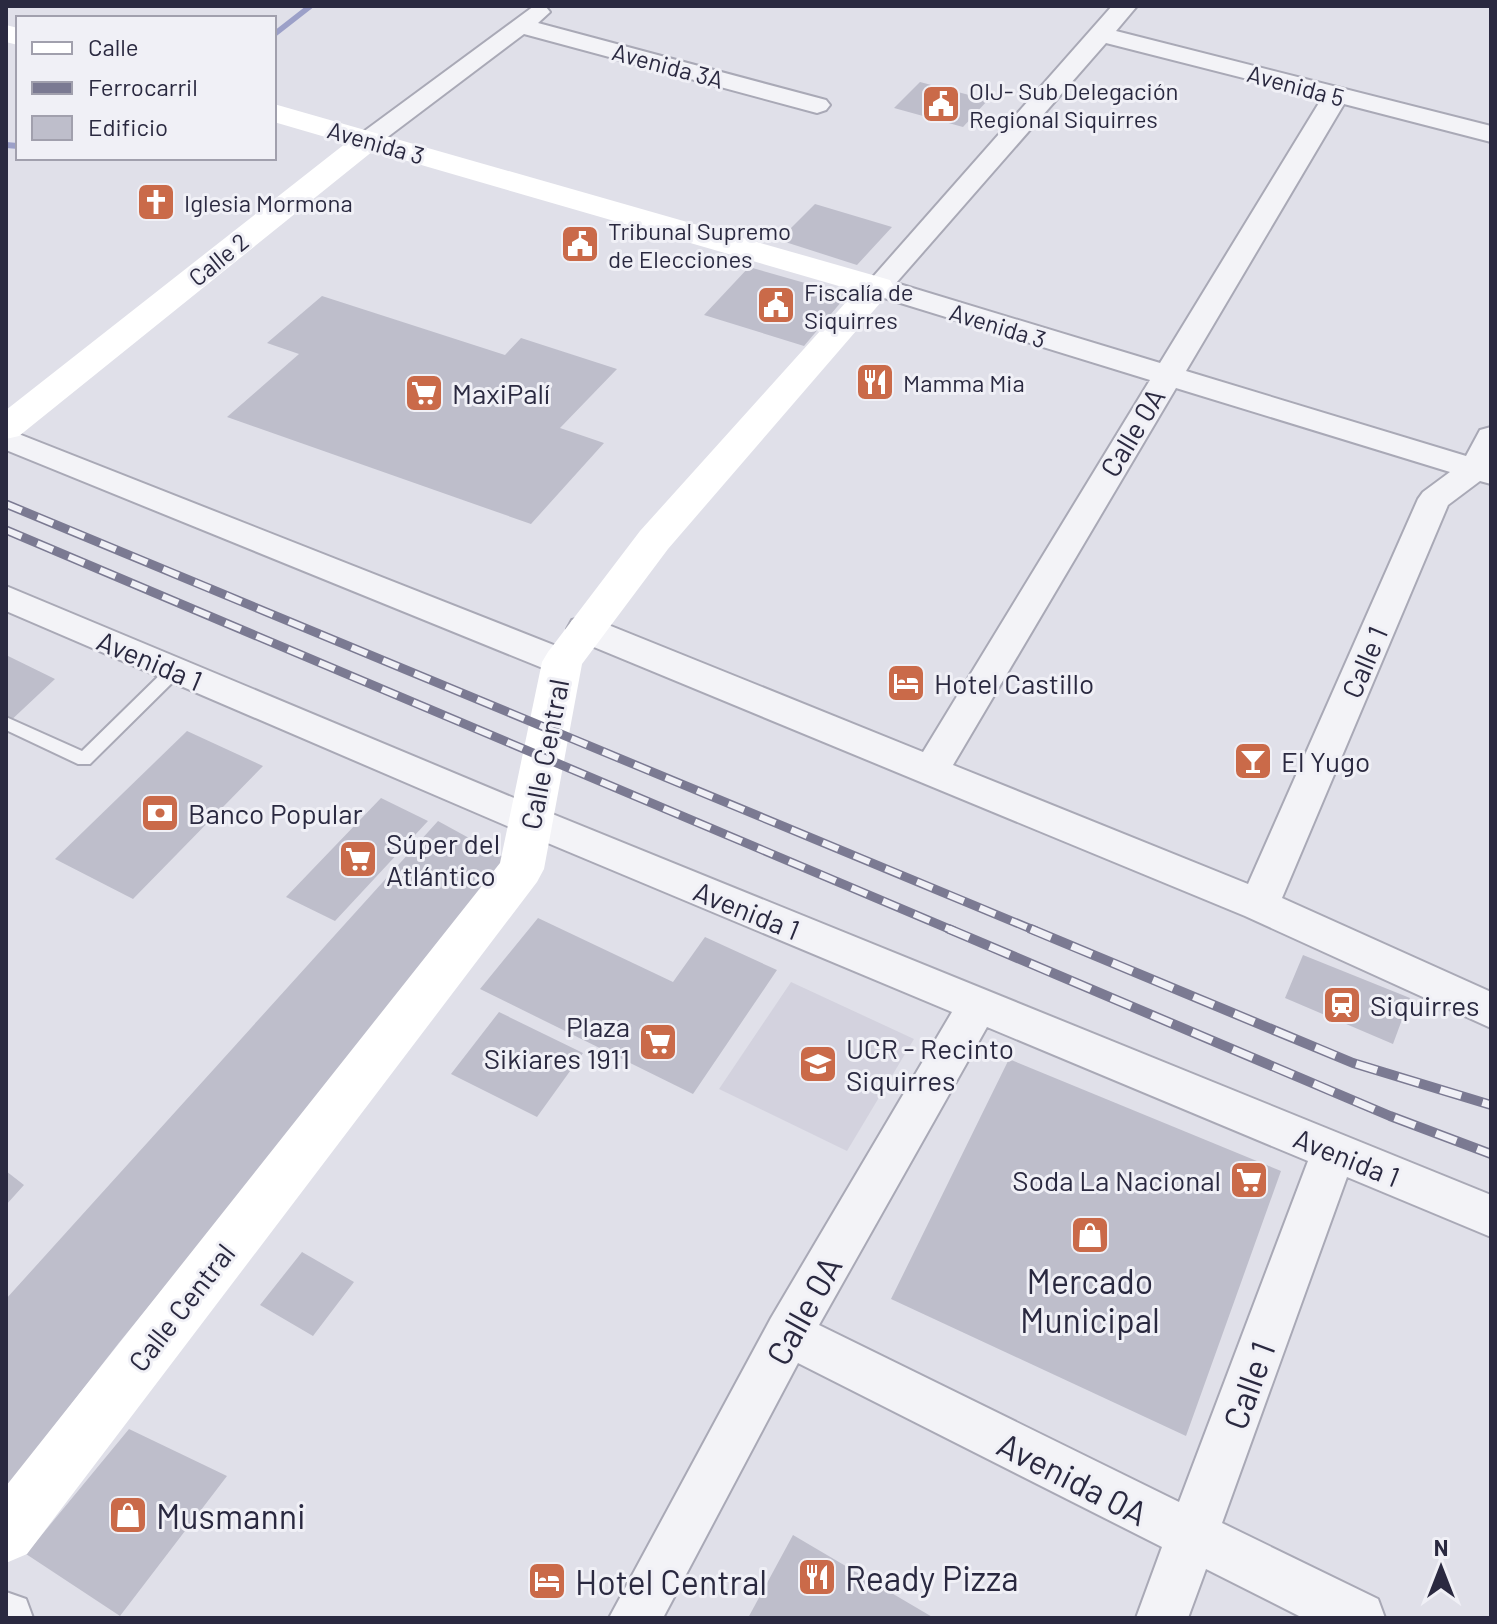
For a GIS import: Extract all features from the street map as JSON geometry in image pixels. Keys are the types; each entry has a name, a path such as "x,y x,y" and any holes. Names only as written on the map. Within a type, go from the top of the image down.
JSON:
{"street":[{"name":"Calle 2","path":"6,428 368,140 546,6"},
{"name":"Calle Central","path":"6,1533 521,869 573,646 654,540 1125,6"},
{"name":"Avenida 3A","path":"520,26 817,105"},
{"name":"Avenida 5","path":"1101,34 1491,134"},
{"name":"Calle 0A","path":"931,770 1336,96"},
{"name":"Avenida 3","path":"276,114 878,287 1484,471"},
{"name":"Calle 1","path":"1259,905 1434,499 1484,471 1491,437"},
{"path":"6,439 573,646 931,770 1259,905 1491,1011"},
{"name":"Avenida 1","path":"6,598 532,821 1491,1216"},
{"name":"Calle 0A","path":"635,1618 788,1334 978,1005"},
{"name":"Calle 1","path":"1162,1618 1334,1151"},
{"name":"Avenida 0A","path":"788,1334 1359,1618"}],"lane":[{"path":"6,723 84,759 175,670"}],"shaded area":[{"name":"UCR - Recinto Siquirres","path":"791,982 914,1039 847,1151 719,1089"}],"building":[{"name":"OIJ- Sub Delegación Regional Siquirres","path":"920,82 988,100 963,127 894,108"},
{"path":"815,204 892,227 857,265 779,240"},
{"name":"Fiscalía de Siquirres","path":"749,267 847,295 804,346 704,315"},
{"name":"MaxiPalí","path":"322,296 505,355 521,338 617,369 560,428 604,443 531,524 227,417 299,354 267,343"},
{"path":"6,655 55,679 6,725"},
{"name":"Banco Popular","path":"187,731 263,766 133,899 55,859"},
{"name":"Súper del Atlántico","path":"381,798 428,821 335,921 286,897"},
{"path":"438,821 511,861 118,1344 6,1488 6,1299"},
{"name":"Plaza Sikiares 1911","path":"538,918 673,982 705,937 777,970 693,1094 480,989"},
{"path":"1303,955 1410,998 1393,1044 1285,998"},
{"path":"499,1012 583,1053 537,1117 451,1074"},
{"name":"Mercado Municipal","path":"1009,1059 1281,1171 1186,1436 891,1299"},
{"path":"6,1171 24,1185 6,1205"},
{"path":"302,1252 354,1282 313,1336 260,1305"},
{"name":"Musmanni","path":"129,1429 227,1476 120,1616 26,1554"},
{"name":"Ready Pizza","path":"793,1535 934,1618 748,1618"}],"waterway":[{"path":"276,33 311,6"},
{"path":"6,145 16,146"}],"railway":[{"path":"6,504 1036,931"},
{"path":"6,530 954,931"},
{"path":"949,929 1390,1116 1491,1154"},
{"path":"1031,929 1353,1063 1491,1105"}],"place":[{"name":"OIJ- Sub Delegación Regional Siquirres","path":"941,104"},
{"name":"Iglesia Mormona","path":"156,202"},
{"name":"Tribunal Supremo de Elecciones","path":"580,244"},
{"name":"Fiscalía de Siquirres","path":"776,305"},
{"name":"Mamma Mia","path":"875,382"},
{"name":"MaxiPalí","path":"424,393"},
{"name":"Hotel Castillo","path":"906,683"},
{"name":"El Yugo","path":"1253,761"},
{"name":"Banco Popular","path":"160,813"},
{"name":"Súper del Atlántico","path":"358,859"},
{"name":"Siquirres","path":"1342,1005"},
{"name":"Plaza Sikiares 1911","path":"658,1042"},
{"name":"UCR - Recinto Siquirres","path":"818,1064"},
{"name":"Soda La Nacional","path":"1249,1180"},
{"name":"Mercado Municipal","path":"1090,1235"},
{"name":"Musmanni","path":"128,1515"},
{"name":"Ready Pizza","path":"817,1577"},
{"name":"Hotel Central","path":"547,1581"}]}
